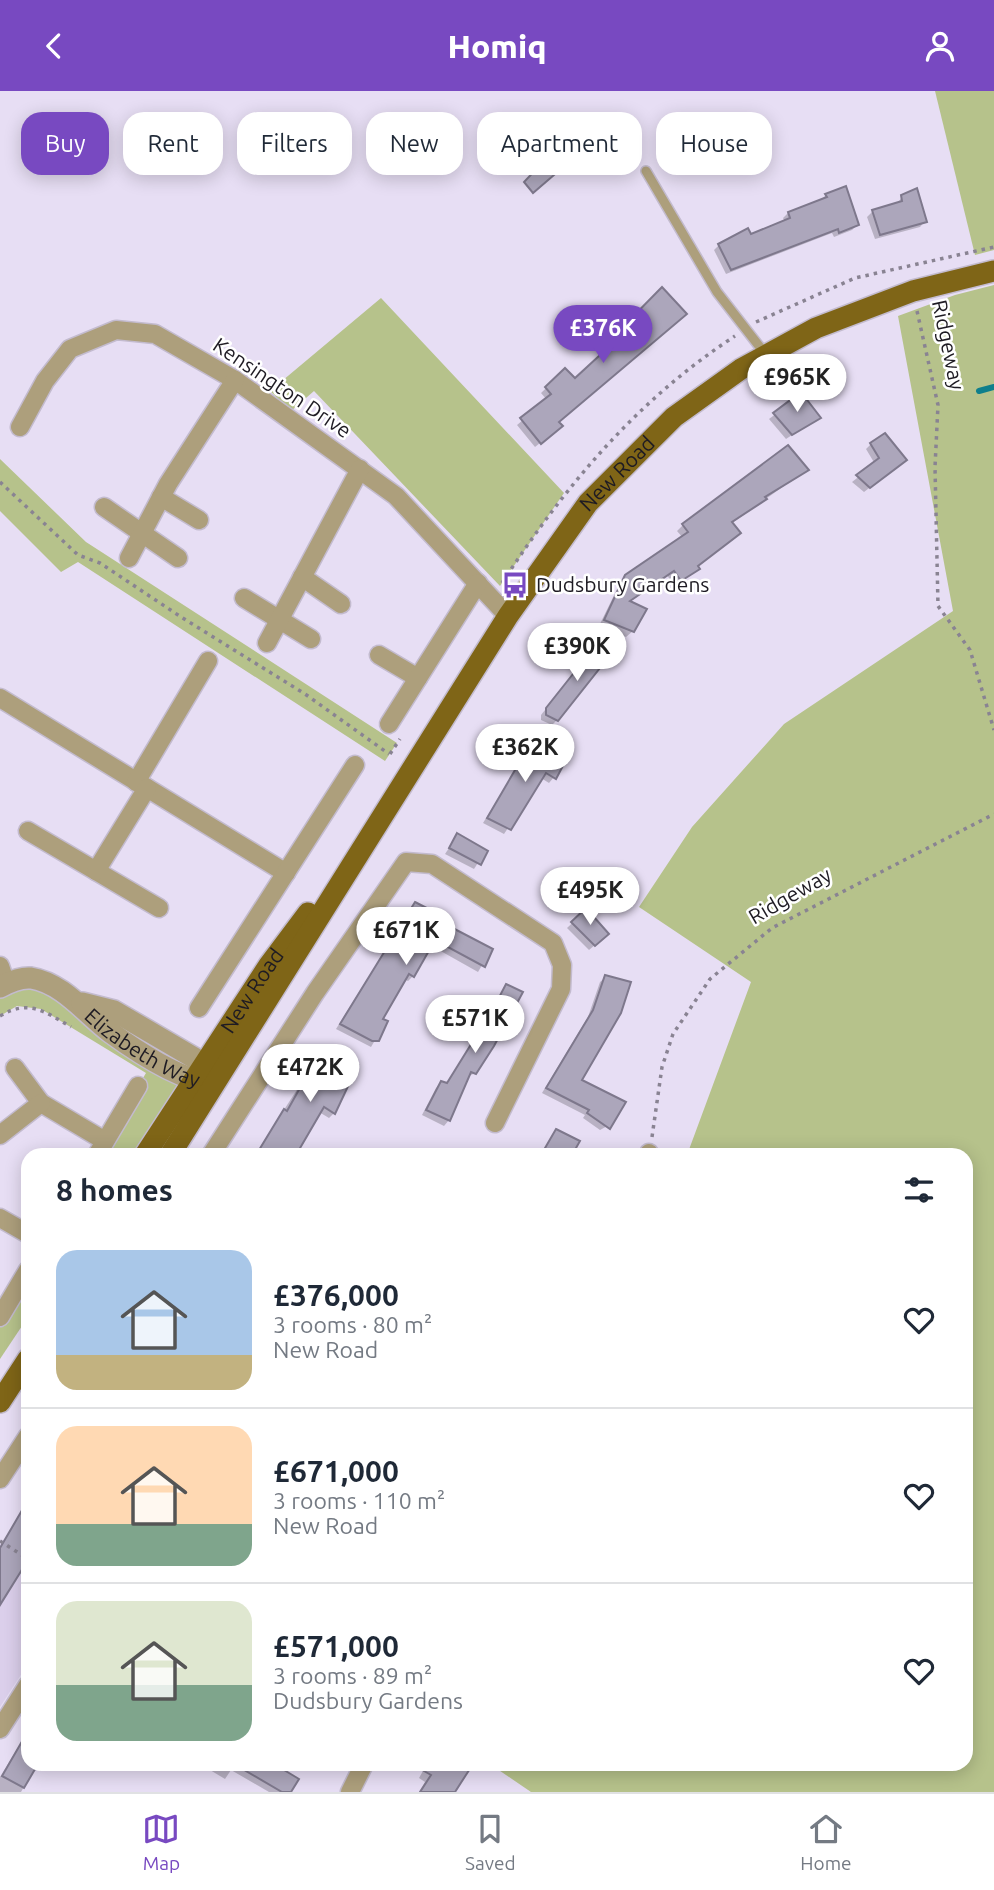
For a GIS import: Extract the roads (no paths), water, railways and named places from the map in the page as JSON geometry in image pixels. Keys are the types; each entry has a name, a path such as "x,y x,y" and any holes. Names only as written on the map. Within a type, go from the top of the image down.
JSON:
{"main road":[{"name":"New Road","path":"175,1148 217,1084 370,832 508,616 587,503 674,417 765,355 817,328 913,291 994,271"},
{"name":"New Road","path":"149,1148 269,965 370,832"},
{"path":"0,1402 21,1370"}],"street":[{"name":"Kensington Drive","path":"20,427 45,381 70,349 116,330 155,334 234,380 396,496 508,616"},
{"path":"129,558 162,497 234,380"},
{"path":"267,643 360,469"},
{"path":"162,497 199,520"},
{"path":"104,507 178,558"},
{"path":"302,577 341,604"},
{"path":"389,725 478,583"},
{"path":"244,597 311,639"},
{"path":"379,655 418,678"},
{"path":"96,871 208,661"},
{"path":"0,698 286,873"},
{"path":"199,1008 355,765"},
{"path":"27,831 159,908"},
{"path":"215,1148 315,993 407,862 432,864 553,943 562,965 561,989 495,1123"},
{"name":"Elizabeth Way","path":"2,979 32,978 76,1002 110,1032 217,1084"},
{"path":"15,1068 41,1103 101,1148 138,1086"},
{"path":"0,1135 41,1103"},
{"path":"0,1217 21,1230"},
{"path":"0,1317 21,1282"},
{"path":"0,1479 21,1447"},
{"path":"0,1729 21,1696"},
{"path":"350,1792 360,1771"}],"lane":[{"path":"646,171 717,292 765,355"}],"waterway":[{"path":"979,391 994,387"}],"place":[{"name":"Dudsbury Gardens","path":"515,585"}]}
